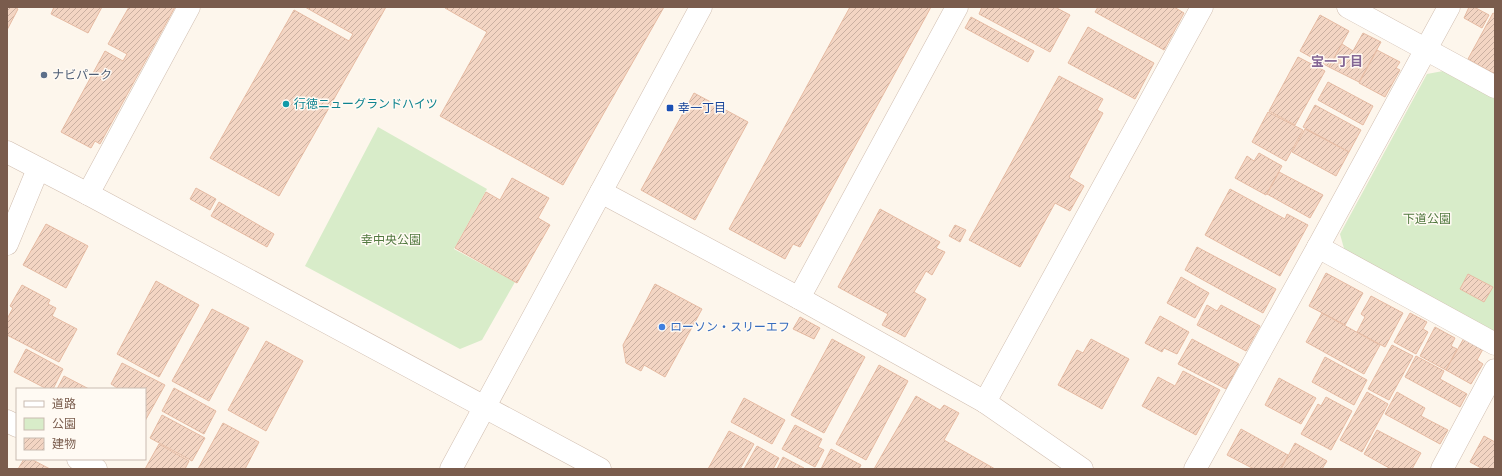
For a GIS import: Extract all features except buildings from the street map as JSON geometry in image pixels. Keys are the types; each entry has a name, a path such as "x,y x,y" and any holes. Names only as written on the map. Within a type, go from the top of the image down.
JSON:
{"street":[{"path":"88,194 189,7"},
{"path":"451,469 701,7"},
{"path":"799,298 957,7"},
{"path":"985,402 1202,7"},
{"path":"1348,7 1495,87"},
{"path":"1195,469 1449,7"},
{"path":"7,152 600,469"},
{"path":"7,244 38,168"},
{"path":"601,192 799,298 985,402 1082,469"},
{"path":"1318,247 1495,344"},
{"path":"1442,469 1495,370"},
{"path":"7,421 16,426"},
{"path":"80,460 96,469"}],"green space":[{"name":"下道公園","path":"1443,71 1495,99 1495,331 1491,333 1345,252 1340,234 1427,74"},
{"name":"幸中央公園","path":"378,127 487,189 454,249 515,282 482,340 460,349 305,266"}],"place":[{"name":"ナビパーク","path":"44,75"},
{"name":"行徳ニューグランドハイツ","path":"286,104"},
{"name":"幸一丁目","path":"670,108"},
{"name":"ローソン・スリーエフ","path":"662,327"}],"district":[{"name":"宝一丁目","path":"1337,61"}]}
